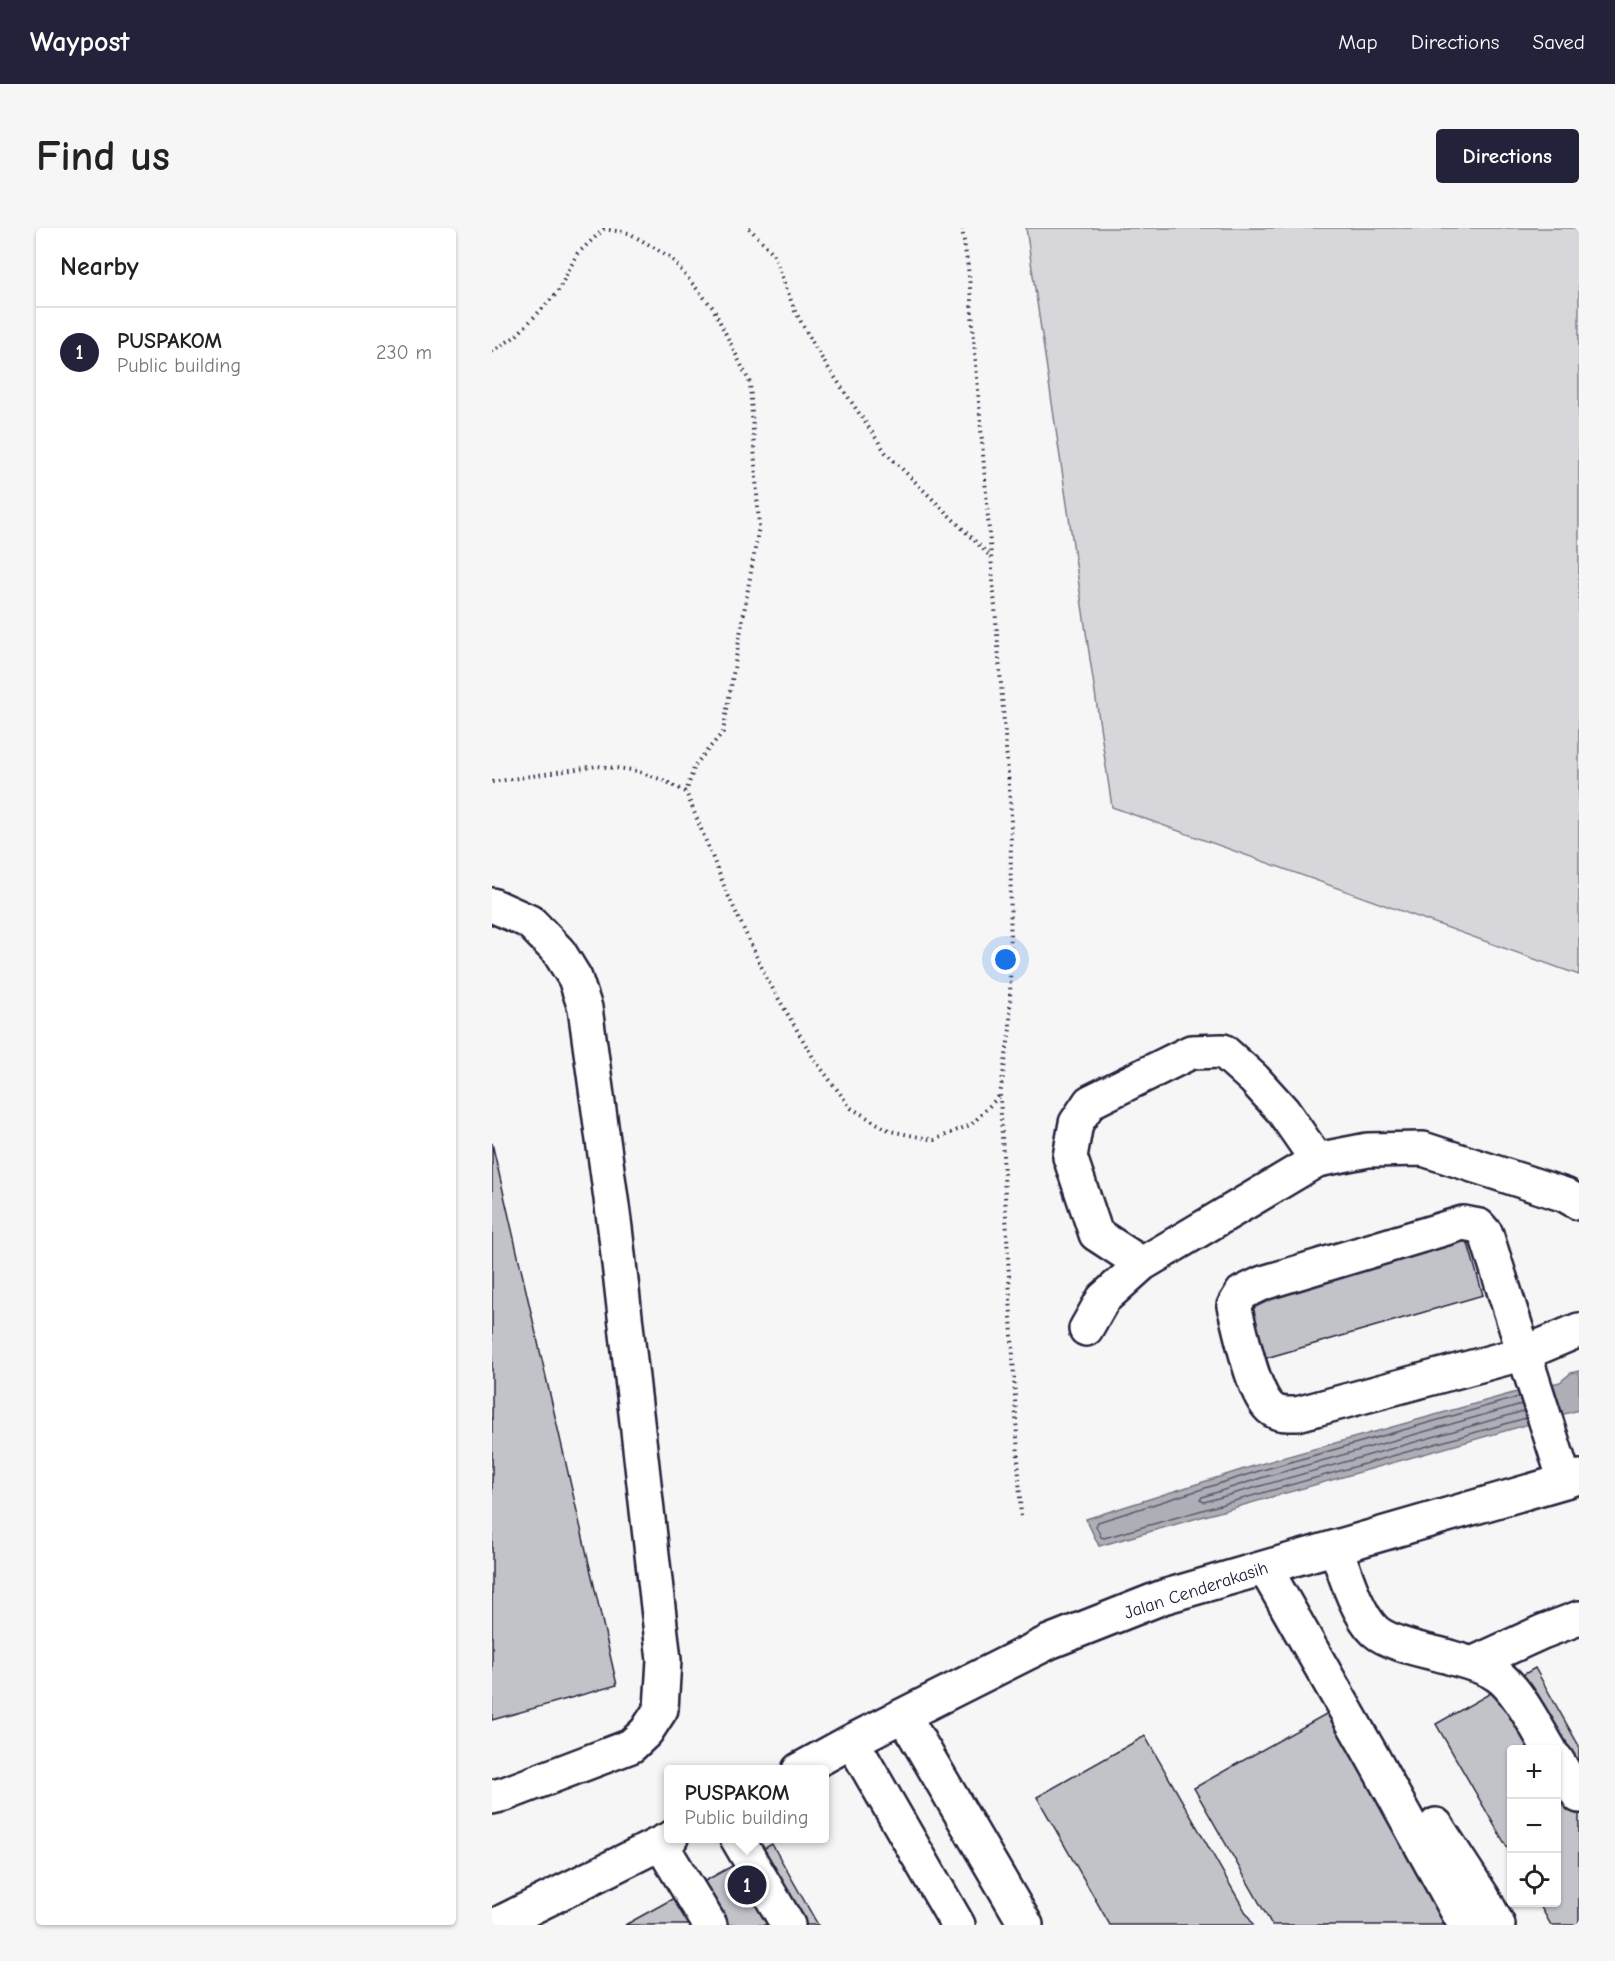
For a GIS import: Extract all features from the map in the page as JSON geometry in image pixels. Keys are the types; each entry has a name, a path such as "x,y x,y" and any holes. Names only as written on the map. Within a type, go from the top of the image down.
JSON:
{"street":[{"path":"492,905 530,922 559,952 575,978 585,1008 615,1228 664,1659 661,1709 646,1732 631,1746 492,1797"},
{"path":"1142,1264 1096,1234 1070,1157 1076,1123 1090,1102 1191,1052 1223,1051 1254,1079 1283,1111 1317,1160"},
{"path":"1086,1329 1102,1299 1142,1264 1317,1160 1368,1150 1423,1149 1565,1196 1579,1203"},
{"path":"1572,1479 1550,1434 1529,1365 1486,1234 1479,1226 1463,1223 1263,1283 1242,1293 1234,1306 1257,1388 1270,1408 1282,1414 1297,1414 1529,1365 1579,1330"},
{"name":"Jalan Cenderakasih","path":"808,1765 1049,1642 1163,1597 1572,1479"},
{"path":"1336,1548 1345,1576 1363,1615 1376,1631 1408,1646 1472,1664 1497,1675 1513,1691 1547,1745"},
{"path":"1265,1568 1465,1925"},
{"path":"1472,1664 1579,1618"},
{"path":"903,1716 1026,1925"},
{"path":"852,1741 958,1925"},
{"path":"1561,1766 1579,1796"},
{"path":"1436,1825 1498,1925"},
{"path":"496,1925 664,1842"},
{"path":"667,1843 710,1925"},
{"path":"739,1843 788,1925"}],"path":[{"path":"749,228 773,253 795,310 819,354 886,453 990,556"},
{"path":"962,228 969,275 1011,812 1010,1029 1000,1095 1021,1518"},
{"path":"492,352 516,336 557,292 577,254 604,229 629,233 670,256 713,308 750,383 759,526 723,732 695,765 686,792"},
{"path":"492,782 597,766 633,770 663,780 686,792 727,893 767,979 814,1059 851,1108 890,1131 934,1140 972,1124 1000,1095"}],"shaded area":[{"path":"1026,228 1579,228 1579,975 1112,807"}],"water":[{"path":"1579,1371 1579,1410 1099,1546 1086,1519 1257,1465 1560,1382 1571,1373"}],"building":[{"path":"492,1143 617,1685 492,1720"},
{"path":"1467,1240 1483,1295 1266,1358 1250,1303"},
{"path":"1535,1668 1579,1746 1579,1925 1551,1925 1541,1907 1561,1907 1561,1745 1507,1745 1507,1847 1436,1724"},
{"path":"1349,1701 1476,1925 1272,1925 1194,1788"},
{"path":"1145,1736 1253,1925 1110,1925 1037,1797"},
{"path":"772,1844 818,1925 625,1925"}],"place":[{"name":"PUSPAKOM","path":"747,1885"}]}
